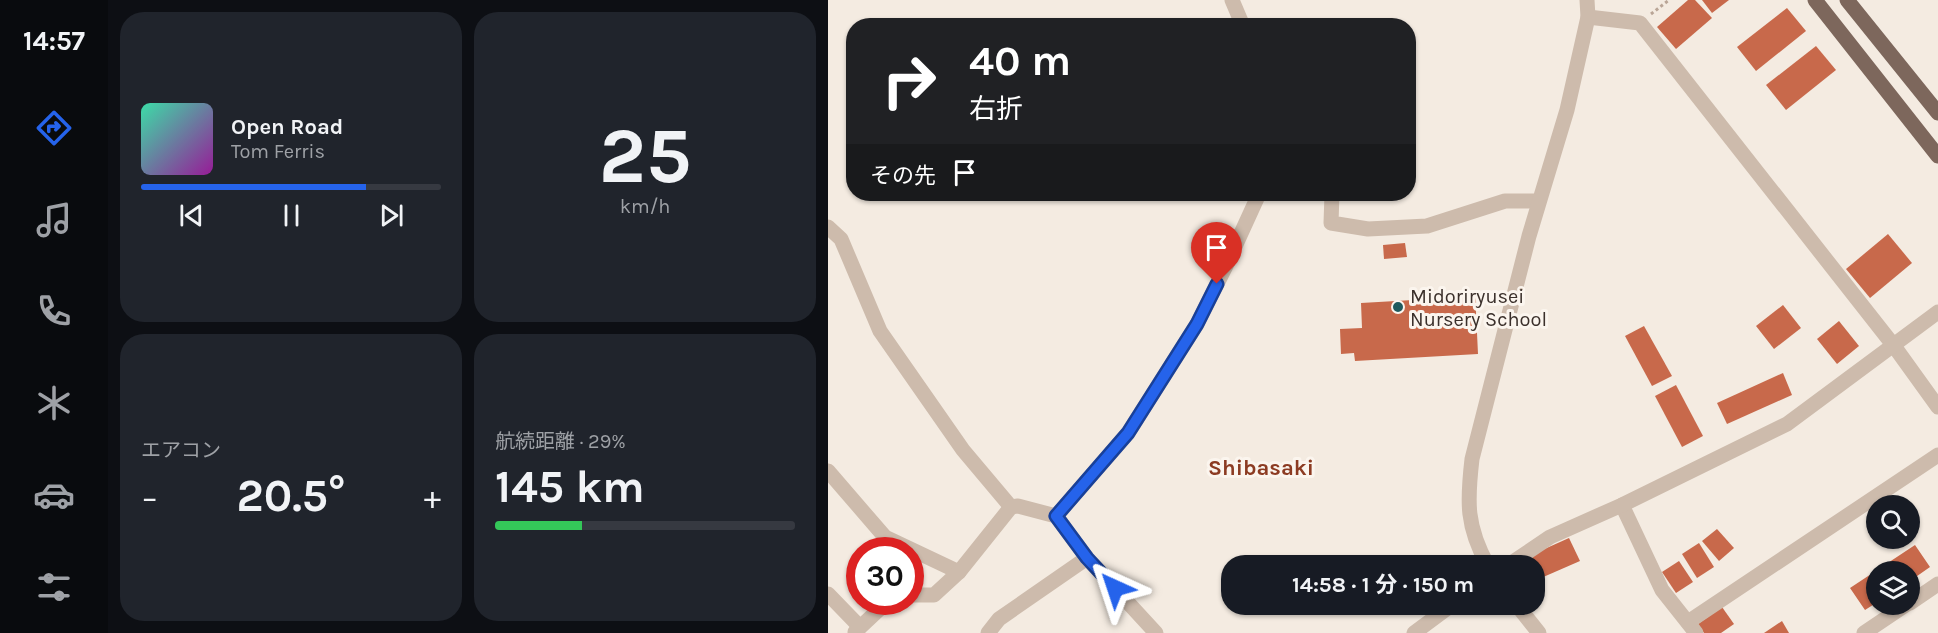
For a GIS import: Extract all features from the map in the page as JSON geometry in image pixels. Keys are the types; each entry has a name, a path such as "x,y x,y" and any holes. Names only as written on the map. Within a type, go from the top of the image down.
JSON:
{"main road":[{"path":"1815,0 1938,156"},
{"path":"1847,0 1938,113"}],"street":[{"path":"1232,0 1240,18"},
{"path":"1482,555 1471,526 1468,497 1472,459 1539,201 1567,110 1588,17 1587,0"},
{"path":"1588,17 1640,23 1894,346 1938,407"},
{"path":"1056,516 1128,433 1197,324 1256,201"},
{"path":"1332,201 1331,223 1368,229 1427,226 1505,201 1539,201"},
{"path":"828,227 841,239 879,331 963,450 1011,507"},
{"path":"1523,555 1550,537 1622,505 1787,424 1938,312"},
{"path":"1622,505 1662,590 1692,628 1938,455"},
{"path":"828,471 885,537 959,572"},
{"path":"924,595 934,595 959,572 1011,507 1018,506 1056,516 1087,558 1156,633"},
{"path":"988,633 999,619 1087,558"},
{"path":"1920,596 1938,584"},
{"path":"828,594 857,630 873,615"},
{"path":"1414,633 1438,615"},
{"path":"1525,615 1539,633"},
{"path":"1864,633 1891,615"}],"path":[{"path":"1640,23 1669,0"}],"building":[{"path":"1688,0 1695,0 1712,18 1676,49 1657,27"},
{"path":"1702,0 1729,0 1712,13"},
{"path":"1787,8 1806,31 1756,71 1737,47"},
{"path":"1816,46 1836,70 1786,110 1766,85"},
{"path":"1888,234 1912,263 1870,298 1846,269"},
{"path":"1405,243 1407,257 1384,259 1383,245"},
{"path":"1475,291 1478,354 1355,361 1354,353 1341,354 1340,329 1362,328 1361,303 1413,300 1413,295"},
{"path":"1783,305 1801,328 1774,349 1756,326"},
{"path":"1839,321 1859,346 1837,364 1817,339"},
{"path":"1644,326 1672,376 1652,386 1625,336"},
{"path":"1783,373 1792,395 1727,424 1717,403"},
{"path":"1676,385 1703,436 1682,447 1655,396"},
{"path":"1717,529 1734,548 1719,561 1702,541"},
{"path":"1569,538 1580,561 1545,576 1545,555 1531,555"},
{"path":"1699,543 1714,567 1697,578 1682,554"},
{"path":"1909,549 1918,549 1930,567 1920,574 1920,561 1891,561"},
{"path":"1679,561 1693,582 1676,593 1662,572"},
{"path":"1866,577 1866,609 1865,610 1850,588"},
{"path":"1722,607 1734,624 1721,633 1704,633 1698,624"},
{"path":"1782,621 1789,633 1764,633"}],"place":[{"name":"Midoriryusei Nursery School","path":"1398,307"}],"district":[{"name":"Shibasaki","path":"1261,467"}],"route":[{"path":"1115,588 1087,558 1056,516 1128,433 1197,324 1217,284"}]}
